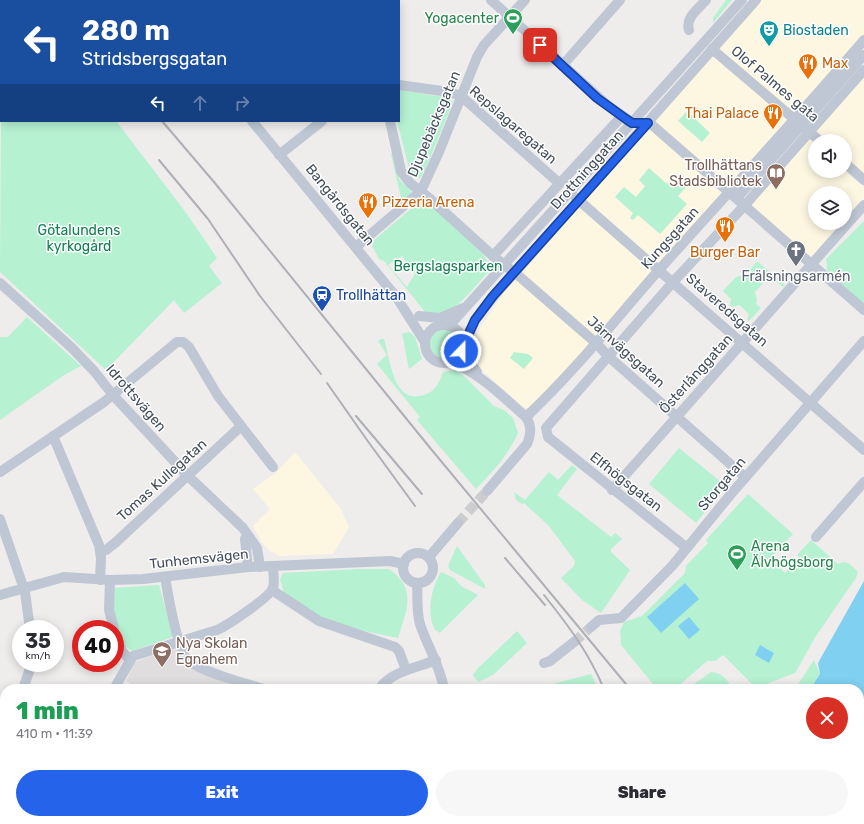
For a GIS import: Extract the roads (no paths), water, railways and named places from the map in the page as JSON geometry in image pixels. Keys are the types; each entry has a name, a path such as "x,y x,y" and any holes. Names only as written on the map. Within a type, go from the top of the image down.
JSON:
{"street":[{"path":"491,0 597,98 632,123 648,123 734,195 864,310"},
{"name":"Djupebäcksgatan","path":"356,247 421,191 484,45 525,0"},
{"path":"562,66 620,0"},
{"path":"689,30 687,25 689,19 706,0"},
{"name":"Drottninggatan","path":"449,326 472,303 742,0"},
{"name":"Drottninggatan","path":"462,348 475,320 514,273 756,0"},
{"name":"Kungsgatan","path":"548,438 546,428 549,424 673,282 745,205 864,40"},
{"name":"Olof Palmes gata","path":"712,49 812,134"},
{"name":"Kungsgatan","path":"802,126 864,55"},
{"name":"Kungsgatan","path":"526,417 596,343 659,270 802,126 864,70"},
{"name":"Repslagaregatan","path":"400,85 449,92 461,96 559,183"},
{"name":"Drottninggatan","path":"493,256 622,116"},
{"name":"Bangårdsgatan","path":"253,122 405,308"},
{"path":"279,154 321,122"},
{"name":"Järnvägsgatan","path":"390,122 402,171 410,183 421,191 504,266 578,327 608,356 745,477"},
{"path":"852,169 864,180"},
{"name":"Staveredsgatan","path":"570,193 864,450"},
{"name":"Österlånggatan","path":"612,490 864,205"},
{"name":"Idrottsvägen","path":"0,283 72,348 188,476 243,528 257,548 260,567"},
{"path":"419,316 440,318 472,303"},
{"path":"405,308 419,316 434,328"},
{"path":"405,308 425,342 426,351 432,359 440,363 451,362 465,368 486,383 526,417 529,422 530,431 527,444 487,491"},
{"path":"425,342 428,334 434,328 449,326 459,333 462,348 486,383"},
{"name":"Storgatan","path":"591,627 600,620 606,618 621,618 673,565 745,477 864,341"},
{"path":"0,472 113,395 177,342 183,342 189,347 218,396 240,427 273,467"},
{"path":"451,362 462,348"},
{"name":"Tomas Kullegatan","path":"100,551 106,550 114,543 240,427"},
{"path":"53,436 100,551 112,620"},
{"name":"Elfhögsgatan","path":"548,438 612,490 688,548"},
{"path":"816,537 864,482"},
{"path":"0,519 24,587 29,620"},
{"path":"429,557 458,523"},
{"path":"247,535 245,539 248,567"},
{"path":"420,553 429,557 433,566 432,574 426,581 417,583 406,576 404,564 410,555 420,553"},
{"name":"Tunhemsvägen","path":"0,595 24,587 64,577 105,580 165,577 248,567 390,561 404,564"},
{"path":"117,684 130,660 137,654 217,630 227,625 272,590 274,586 273,566"},
{"path":"165,577 185,656 192,663 248,684"},
{"path":"417,583 418,614 421,626 436,660 443,684"},
{"path":"272,590 319,621 395,647 399,651 406,670"},
{"path":"544,663 550,661 574,642"},
{"path":"124,653 130,660"},
{"path":"382,684 385,680 406,670 436,660"},
{"path":"25,684 29,672"}],"water":[{"path":"864,581 864,684 813,684 820,674 818,663"},
{"path":"685,583 699,599 661,633 647,617"},
{"path":"689,617 700,630 689,639 678,626"},
{"path":"760,645 774,653 769,663 755,655"}],"tunnel":[{"path":"458,523 487,491"},
{"path":"574,642 591,627"}],"railway":[{"path":"163,122 214,182 431,449 626,684"},
{"path":"159,160 208,219 260,296 321,374"},
{"path":"327,383 415,506"},
{"path":"356,416 422,494"},
{"path":"505,558 545,605"},
{"path":"544,595 561,617 592,663 602,684"}],"place":[{"name":"Yogacenter","path":"513,35"},
{"name":"Biostaden","path":"769,47"},
{"name":"Max","path":"808,80"},
{"name":"Thai Palace","path":"773,130"},
{"name":"Trollhättans Stadsbibliotek","path":"776,190"},
{"name":"Pizzeria Arena","path":"368,219"},
{"name":"Burger Bar","path":"725,243"},
{"name":"Frälsningsarmén","path":"796,267"},
{"name":"Trollhättan","path":"322,312"},
{"name":"Arena Älvhögsborg","path":"737,571"},
{"name":"Nya Skolan Egnahem","path":"162,668"}],"park label":[{"name":"Götalundens kyrkogård","path":"79,238"},
{"name":"Bergslagsparken","path":"448,266"}]}
